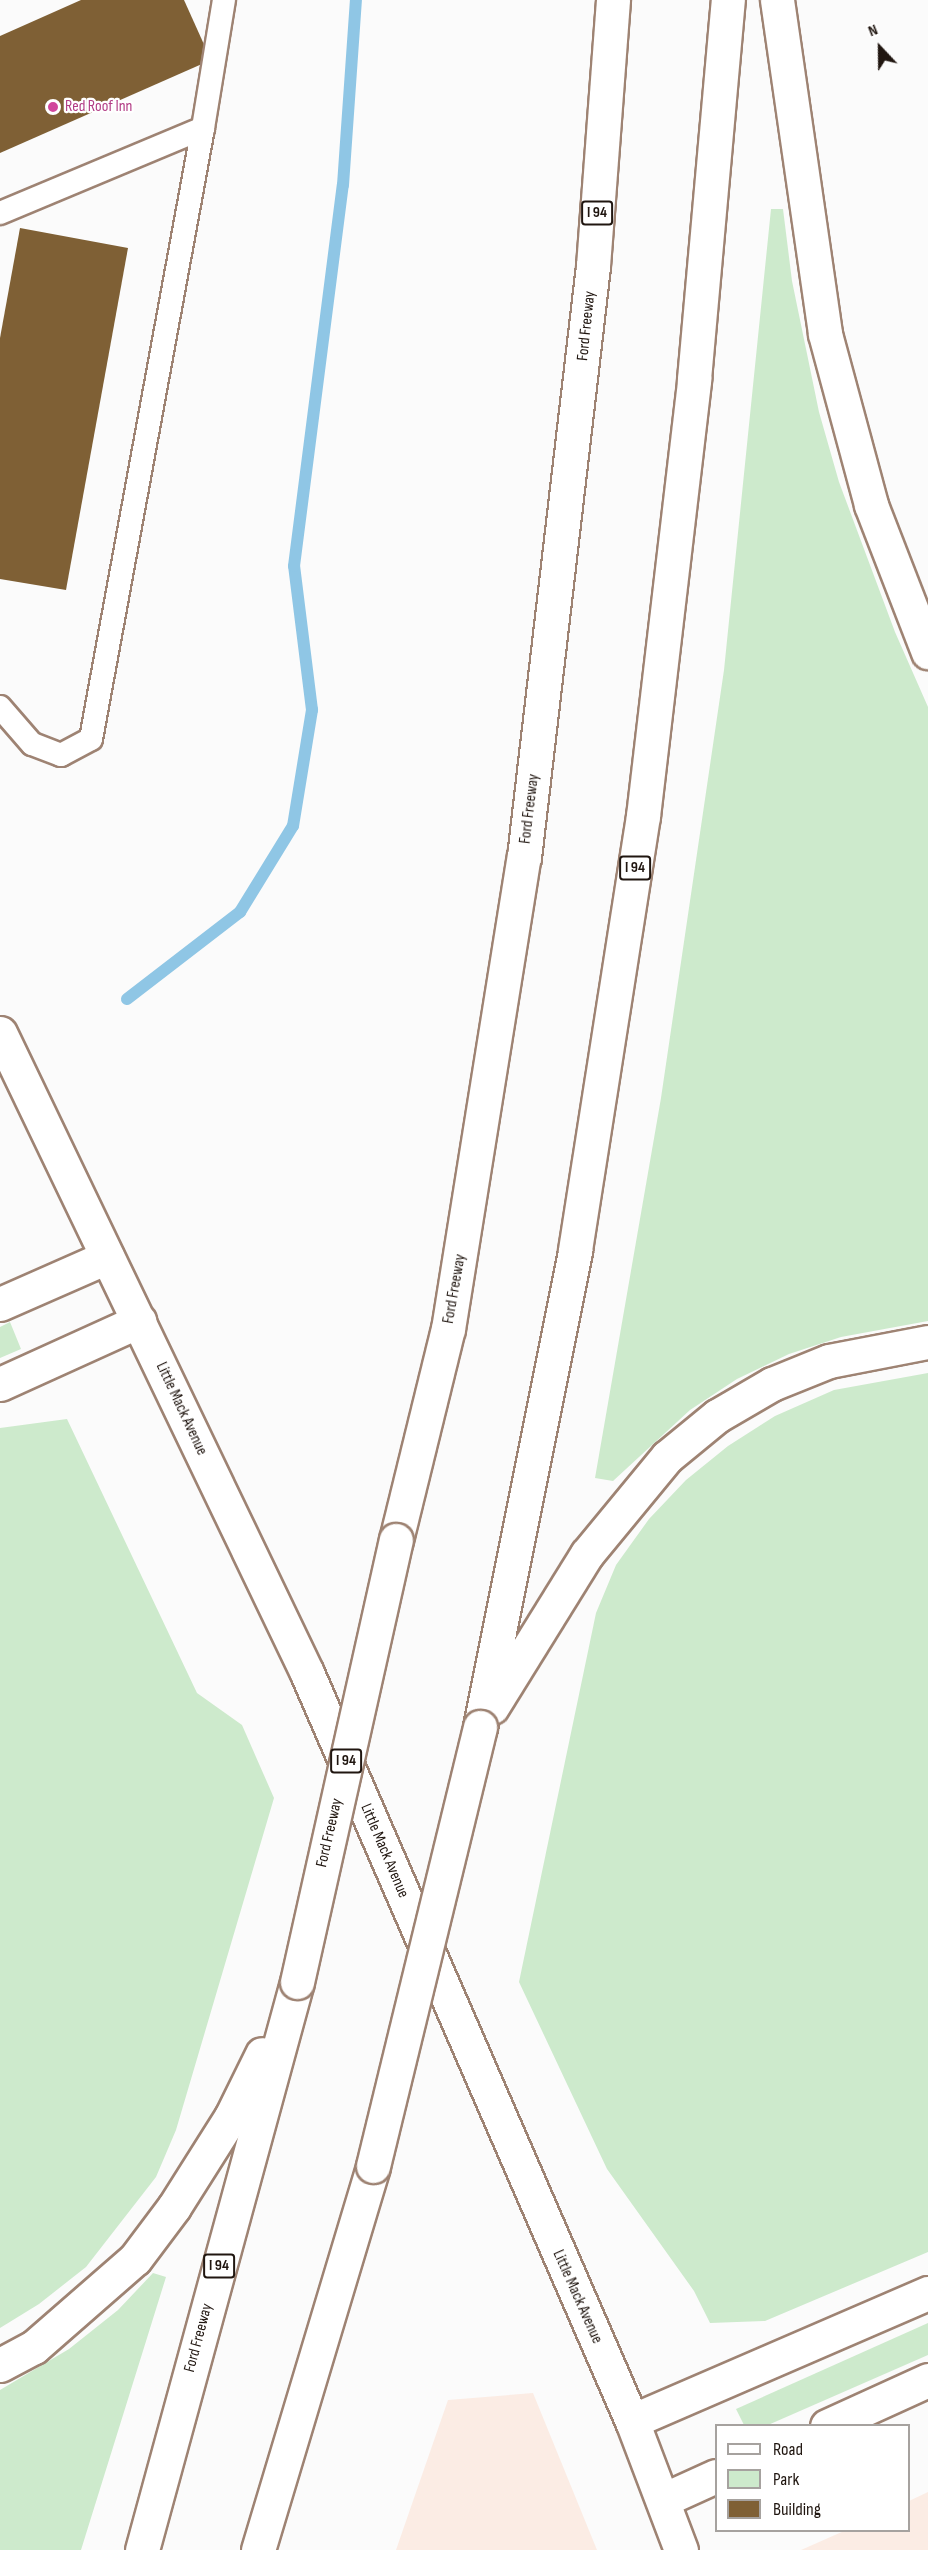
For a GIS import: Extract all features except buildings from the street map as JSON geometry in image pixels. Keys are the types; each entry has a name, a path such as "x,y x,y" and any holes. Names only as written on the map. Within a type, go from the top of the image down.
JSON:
{"main road":[{"name":"Ford Freeway","path":"142,2550 297,1982 396,1539 448,1329 524,857 591,288 612,0"},
{"name":"I 94","path":"258,2550 373,2166 480,1727 575,1250 643,816 694,379 728,0"},
{"path":"777,0 810,248 828,345 871,505 928,652"},
{"name":"Little Mack Avenue","path":"0,1033 307,1673 632,2421 681,2550"},
{"path":"0,1304 107,1257"},
{"path":"0,1384 140,1321"},
{"path":"480,1727 587,1554 667,1457 717,1416 772,1384 829,1361 928,1342"},
{"path":"0,2365 34,2347 135,2259 174,2207 231,2117 297,1982"},
{"path":"632,2421 928,2293"},
{"path":"831,2424 928,2380"},
{"path":"663,2500 715,2477"}],"lane":[{"path":"0,707 32,744 61,755 91,739 203,128 224,0"},
{"path":"0,213 203,128"}],"shaded area":[{"path":"533,2393 597,2550 396,2550 448,2400"},
{"path":"928,2492 928,2550 801,2550 842,2532 910,2532 910,2501"}],"green space":[{"path":"771,209 783,209 792,281 819,412 839,482 895,632 928,707 928,1321 841,1337 789,1354 737,1379 690,1410 613,1481 595,1478 661,1098 724,670"},
{"path":"10,1322 21,1349 0,1358 0,1327"},
{"path":"928,1373 928,2252 765,2321 710,2323 694,2291 607,2169 519,1982 596,1613 616,1565 649,1519 686,1480 728,1446 775,1416 834,1390"},
{"path":"67,1419 197,1693 242,1725 274,1798 176,2130 156,2177 86,2267 39,2304 0,2328 0,1428"},
{"path":"153,2273 166,2277 81,2550 0,2550 0,2390 69,2349 118,2310"},
{"path":"928,2323 928,2355 770,2424 744,2424 736,2409"}],"waterway":[{"path":"127,999 240,912 293,826 312,710 294,566 343,185 356,0"}],"place":[{"name":"Red Roof Inn","path":"53,107"}]}
